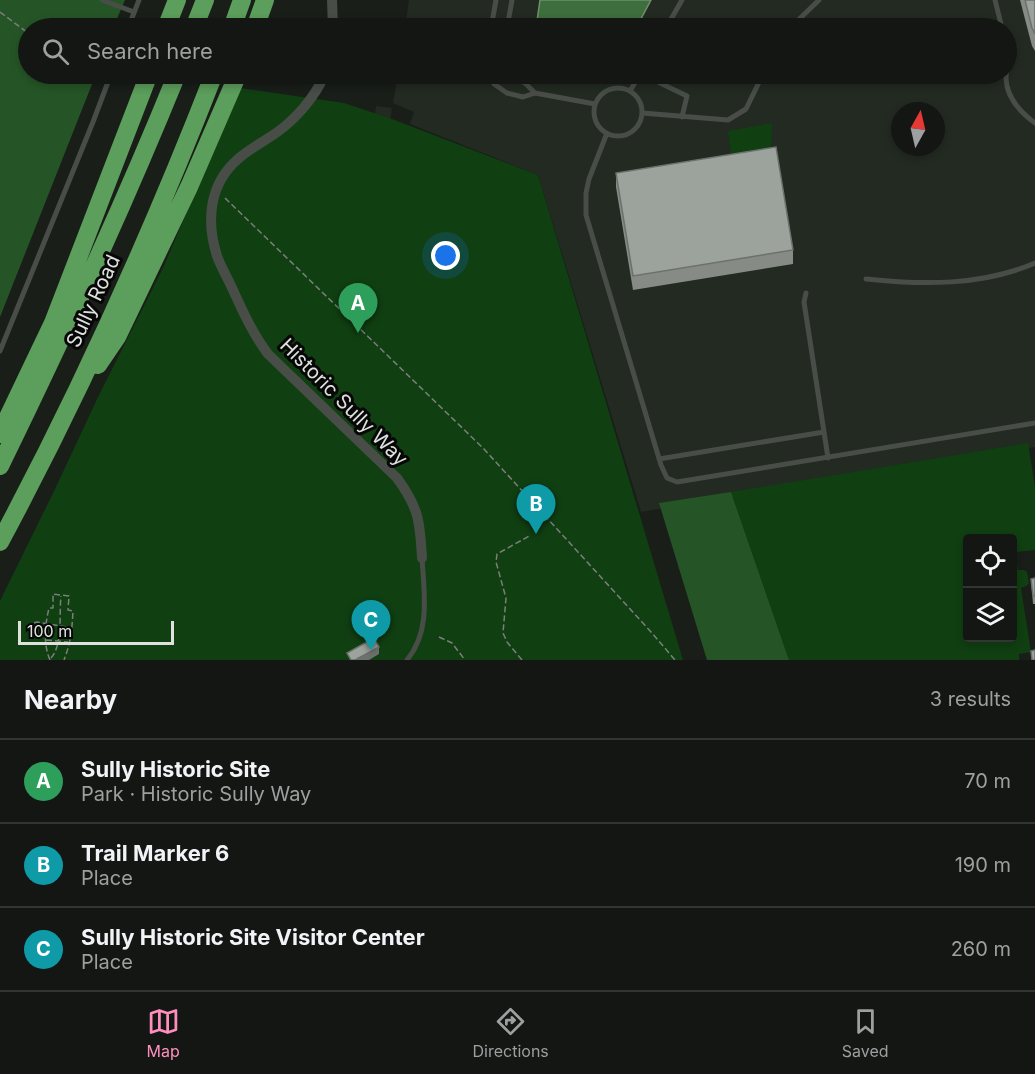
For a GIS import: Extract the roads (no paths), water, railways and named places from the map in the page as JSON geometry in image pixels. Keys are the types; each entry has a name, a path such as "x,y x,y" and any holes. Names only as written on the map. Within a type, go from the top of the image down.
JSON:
{"highway":[{"path":"170,18 177,0"},
{"path":"198,18 205,0"},
{"path":"236,18 243,0"},
{"path":"259,18 266,0"},
{"path":"0,434 53,323 145,84"},
{"name":"Sully Road","path":"0,466 70,322 118,216 173,84"},
{"name":"Sully Road","path":"0,542 67,411 143,245 210,84"},
{"path":"67,411 117,337 189,187 234,84"}],"street":[{"path":"332,0 333,18"},
{"name":"Historic Sully Way","path":"319,84 298,113 277,132 240,157 223,174 214,196 210,222 218,258 242,310 268,354 397,478 409,495 418,515 422,558"}],"lane":[{"path":"102,0 134,12"},
{"path":"132,18 139,0"},
{"path":"493,18 496,0"},
{"path":"509,18 512,0"},
{"path":"672,18 682,0"},
{"path":"800,18 819,0"},
{"path":"995,0 1000,18"},
{"path":"0,351 107,84"},
{"path":"494,84 507,93 523,97 535,93 595,104"},
{"path":"526,84 535,93"},
{"path":"630,91 634,84"},
{"path":"662,84 687,96 682,117"},
{"path":"642,113 728,120 746,110 758,84"},
{"path":"1007,84 1010,96 1023,114 1035,123"},
{"path":"624,88 630,91 639,101 642,113 640,121 630,133 614,135 607,133 597,123 594,111 598,98 610,89 624,88"},
{"path":"607,133 589,179 586,193 586,215 659,459 668,478 677,482 1035,423"},
{"path":"866,279 931,284 971,280 1020,270 1035,263"},
{"path":"806,293 804,302 828,458"},
{"path":"659,459 824,432"},
{"path":"407,660 414,652 422,634 424,605 422,558"}],"place":[{"name":"Sully Historic Site","path":"358,333"},
{"name":"Trail Marker 6","path":"536,534"},
{"name":"Sully Historic Site Visitor Center","path":"371,650"}]}
